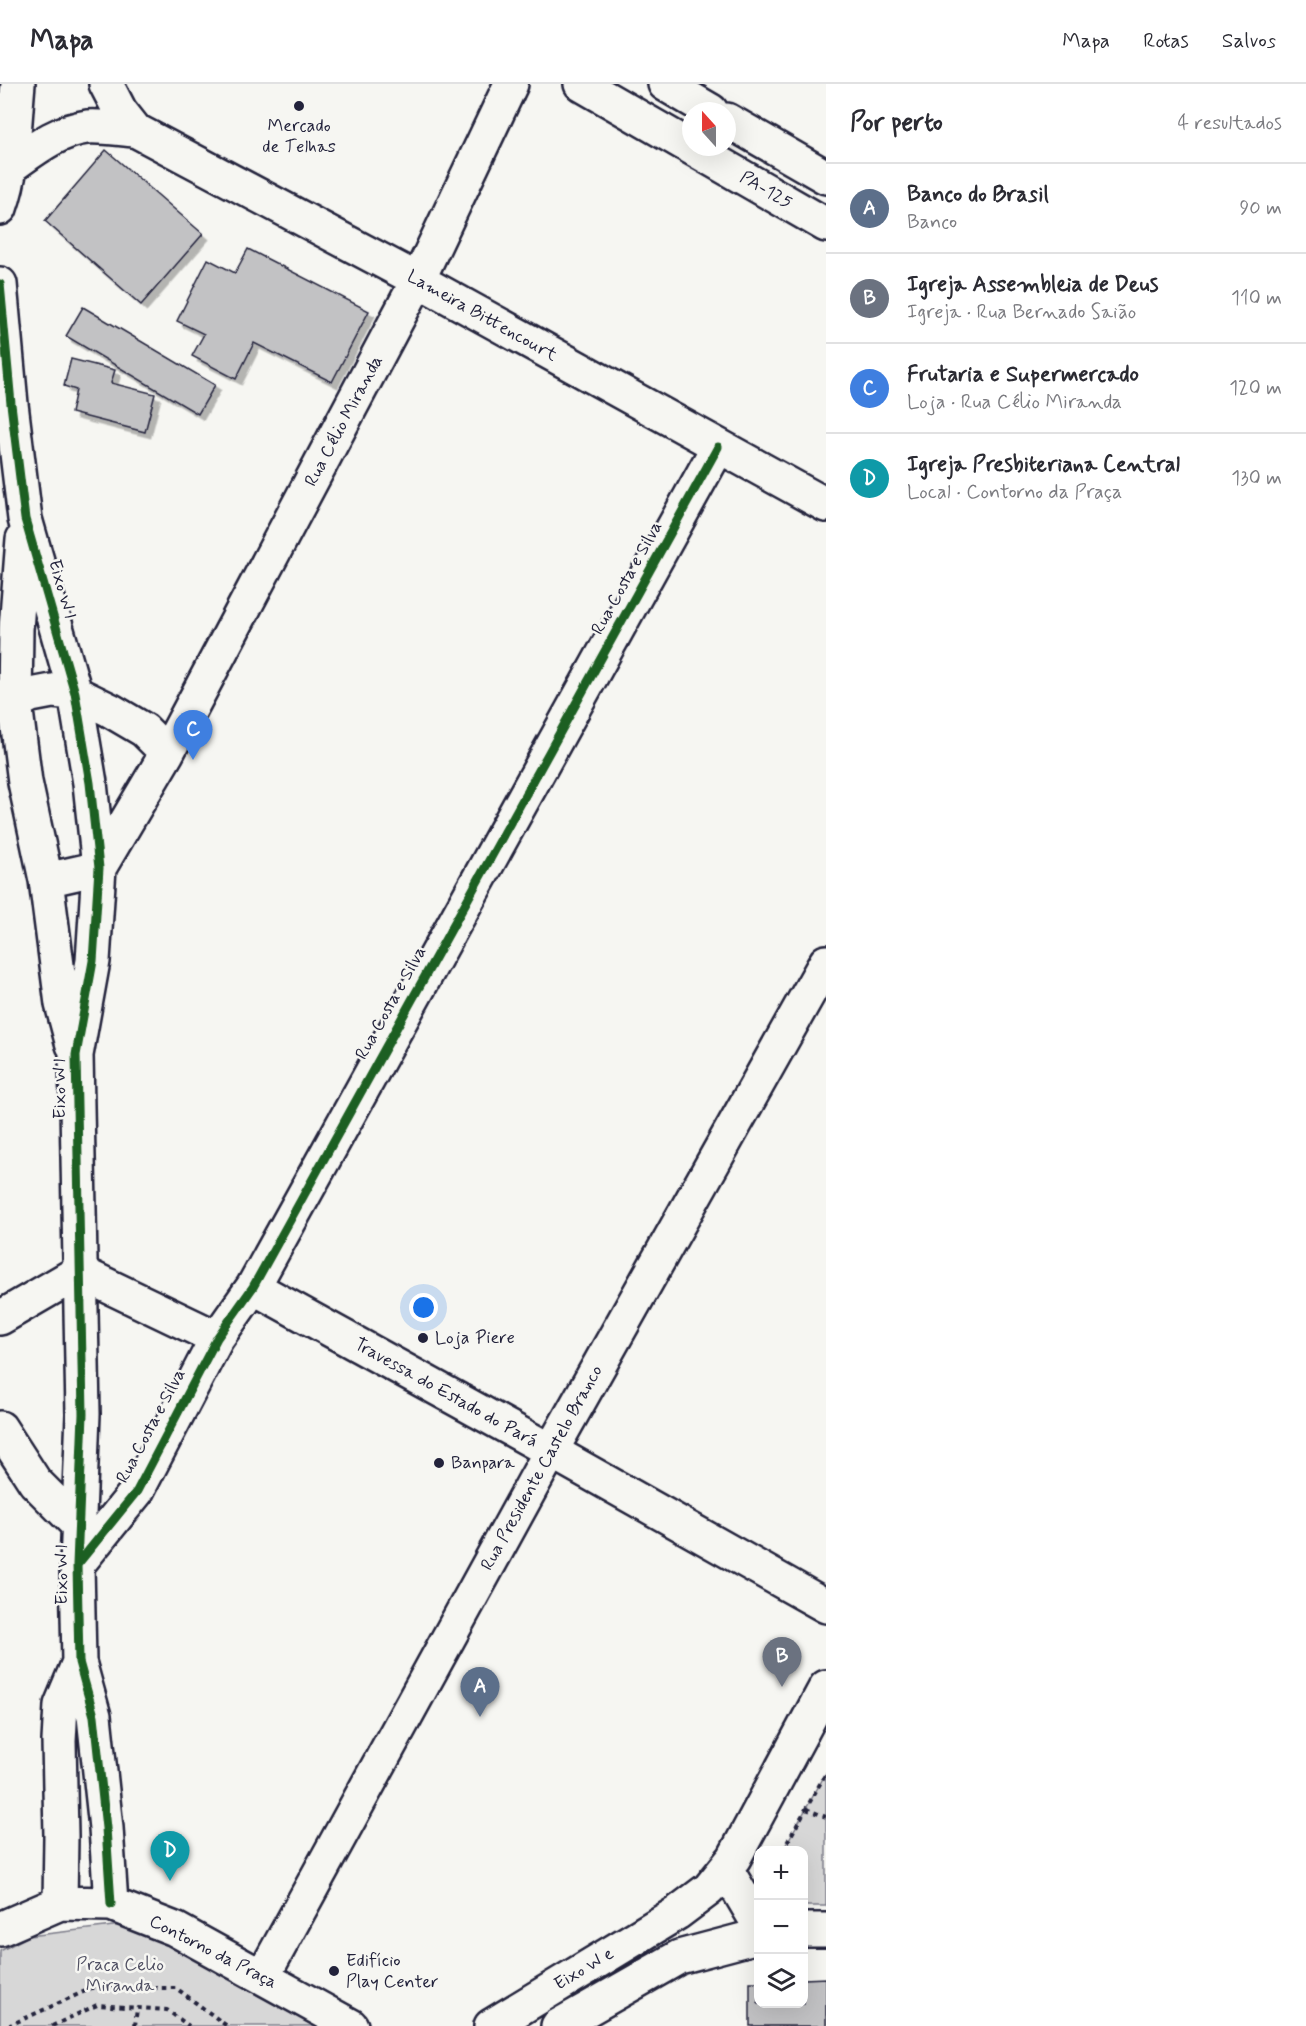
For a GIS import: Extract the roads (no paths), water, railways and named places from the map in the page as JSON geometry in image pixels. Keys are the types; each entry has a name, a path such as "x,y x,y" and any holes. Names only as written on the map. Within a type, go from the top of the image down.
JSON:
{"street":[{"path":"0,208 11,166 18,84"},
{"name":"Lameira Bittencourt","path":"106,84 120,111 135,129 418,280 826,505"},
{"name":"Rua Célio Miranda","path":"99,868 167,753 418,280 512,84"},
{"name":"PA-125","path":"581,84 826,225"},
{"path":"664,84 695,102"},
{"path":"736,125 826,177"},
{"name":"Lameira Bittencourt","path":"11,166 51,138 69,131 89,127 135,129"},
{"name":"Eixo W l","path":"0,284 25,519 75,693 90,783 99,868 93,961 76,1055 83,1414 77,1565 80,1662 94,1716 106,1828 111,1904"},
{"name":"Rua Costa e Silva","path":"77,1565 137,1491 217,1338 253,1287 718,447"},
{"name":"Eixo W l","path":"25,519 10,681 25,782 46,880 62,1004 76,1055"},
{"path":"10,681 31,695 52,691 75,693 144,730 167,753"},
{"path":"46,880 99,868"},
{"name":"Rua Presidente Castelo Branco","path":"263,1976 551,1451 826,962"},
{"path":"0,1318 79,1272 217,1338"},
{"name":"Travessa do Estado do Pará","path":"253,1287 826,1606"},
{"path":"0,1428 35,1482 79,1526"},
{"name":"Eixo W l","path":"60,1903 59,1741 61,1705 80,1662"},
{"name":"Eixo W e","path":"491,2026 677,1913 709,1889 734,1858 825,1693"},
{"path":"726,1869 754,1915"},
{"name":"Contorno da Praça","path":"0,1929 60,1903 111,1904 175,1929 351,2026"},
{"path":"808,1930 826,1930"},
{"name":"Eixo W e","path":"558,2026 679,1957 754,1937"}],"place":[{"name":"Mercado de Telhas","path":"299,106"},
{"name":"Frutaria e Supermercado","path":"193,760"},
{"name":"Loja Piere","path":"423,1338"},
{"name":"Banpara","path":"439,1463"},
{"name":"Igreja Assembleia de Deus","path":"782,1687"},
{"name":"Banco do Brasil","path":"480,1717"},
{"name":"Igreja Presbiteriana Central","path":"170,1881"},
{"name":"Edifício Play Center","path":"334,1971"}],"park label":[{"name":"Praca Celio Miranda","path":"120,1975"}]}
